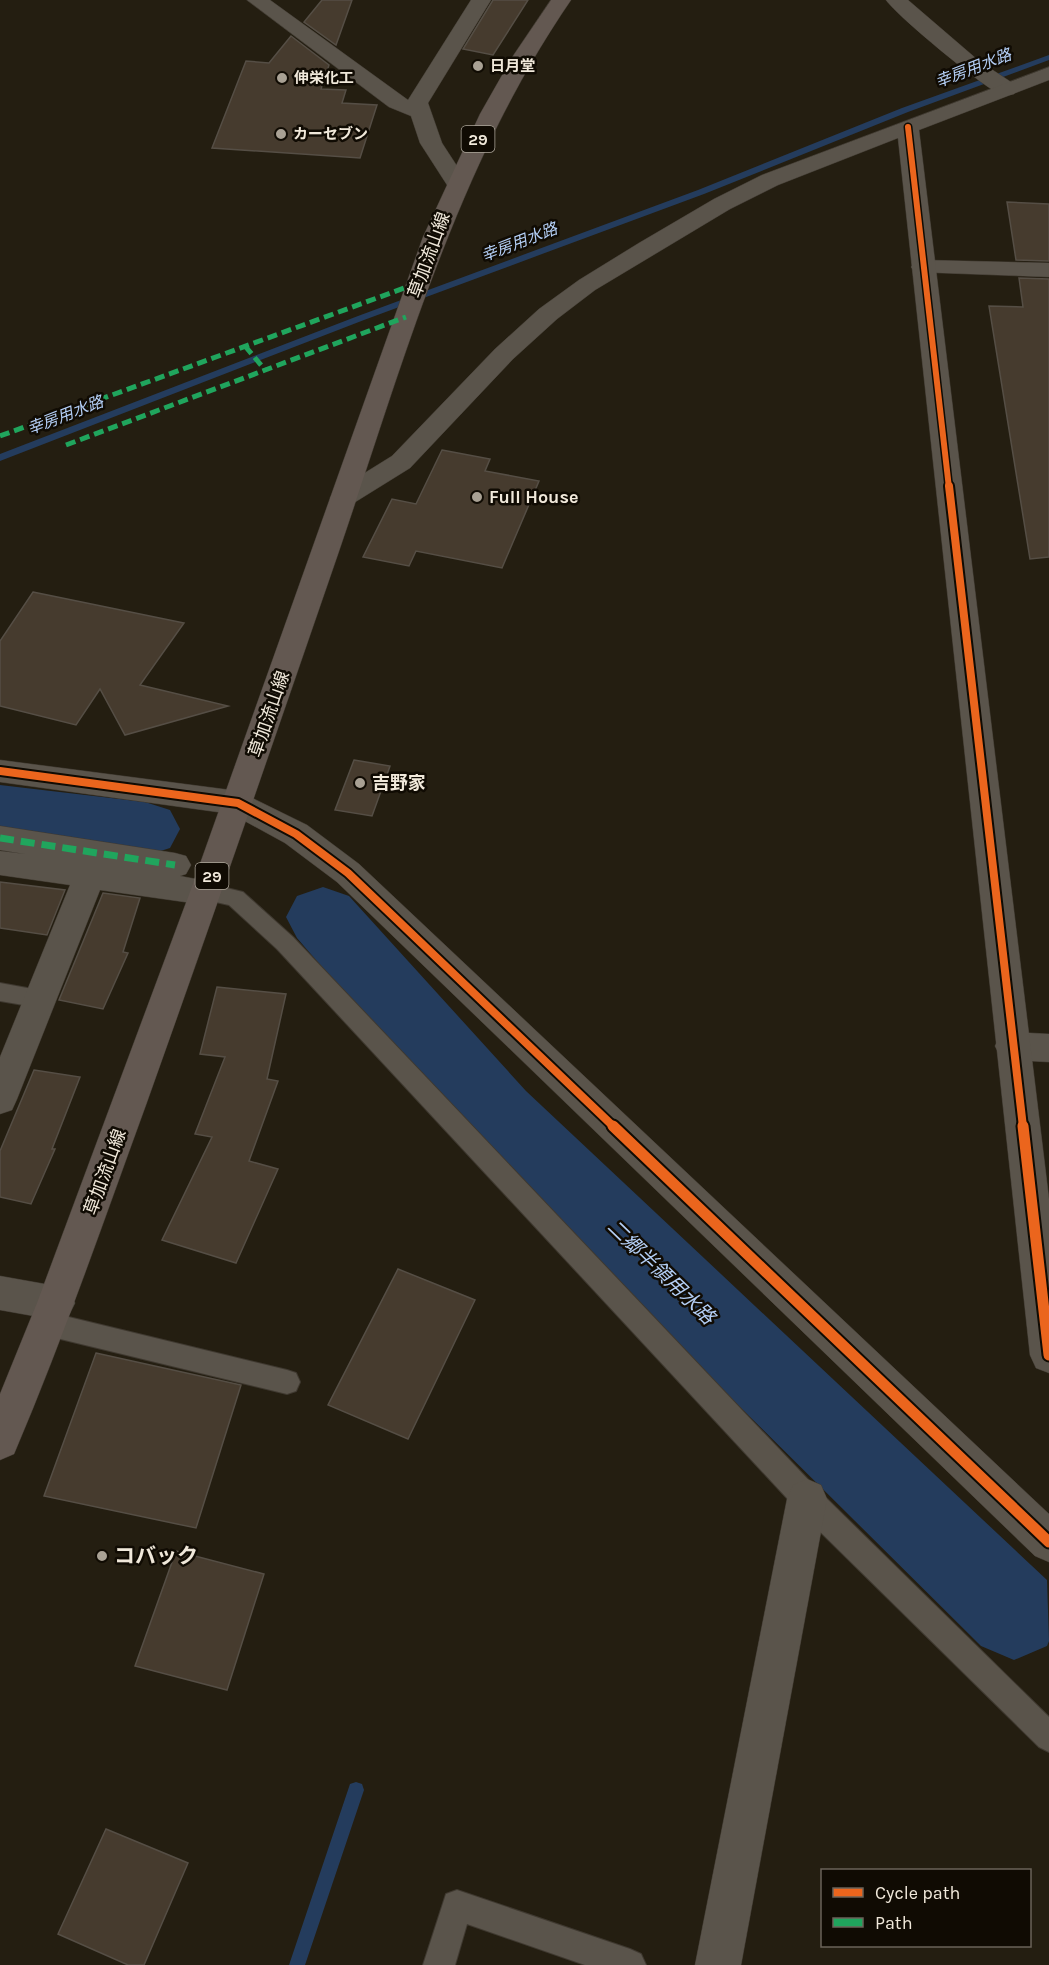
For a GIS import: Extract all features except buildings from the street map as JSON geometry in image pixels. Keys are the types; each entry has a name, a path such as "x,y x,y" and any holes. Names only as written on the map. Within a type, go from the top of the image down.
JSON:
{"main road":[{"name":"草加流山線","path":"0,1441 52,1313 206,892 413,298 457,183 500,94 561,0"}],"street":[{"path":"257,0 397,102 409,109 419,110"},
{"path":"457,183 431,142 417,103 481,0"},
{"path":"896,0 983,73 1006,89"},
{"path":"343,498 401,462 504,354 548,314 587,285 722,204 770,180 1049,73"},
{"path":"908,127 1049,1355"},
{"path":"923,267 1049,270"},
{"path":"0,771 238,803 296,834 348,873 1049,1542"},
{"path":"0,838 175,865"},
{"path":"0,862 206,892"},
{"path":"0,1099 90,876"},
{"path":"1012,1046 1049,1048"},
{"path":"0,1293 52,1313"},
{"path":"718,1965 807,1498"}],"lane":[{"path":"206,892 235,898 285,942 807,1498 1049,1737"},
{"path":"0,992 41,999"},
{"path":"52,1313 288,1382"},
{"path":"439,1965 457,1905 630,1965"}],"waterway":[{"name":"幸房用水路","path":"0,458 361,318 701,192 905,110 1049,57"},
{"name":"二郷半領用水路","path":"0,812 145,829"},
{"name":"二郷半領用水路","path":"323,917 498,1115 1014,1613"},
{"path":"297,1965 356,1790"}],"marked path":[{"path":"0,436 418,283"},
{"path":"66,445 406,317"},
{"path":"245,346 266,371"},
{"path":"0,838 175,865"}],"cycle path":[{"path":"908,127 1049,1355"},
{"path":"0,771 238,803 296,834 348,873 1049,1542"}],"place":[{"name":"日月堂","path":"478,66"},
{"name":"伸栄化工","path":"282,78"},
{"name":"カーセブン","path":"281,134"},
{"name":"Full House","path":"477,497"},
{"name":"吉野家","path":"360,783"},
{"name":"コバック","path":"102,1556"}]}
